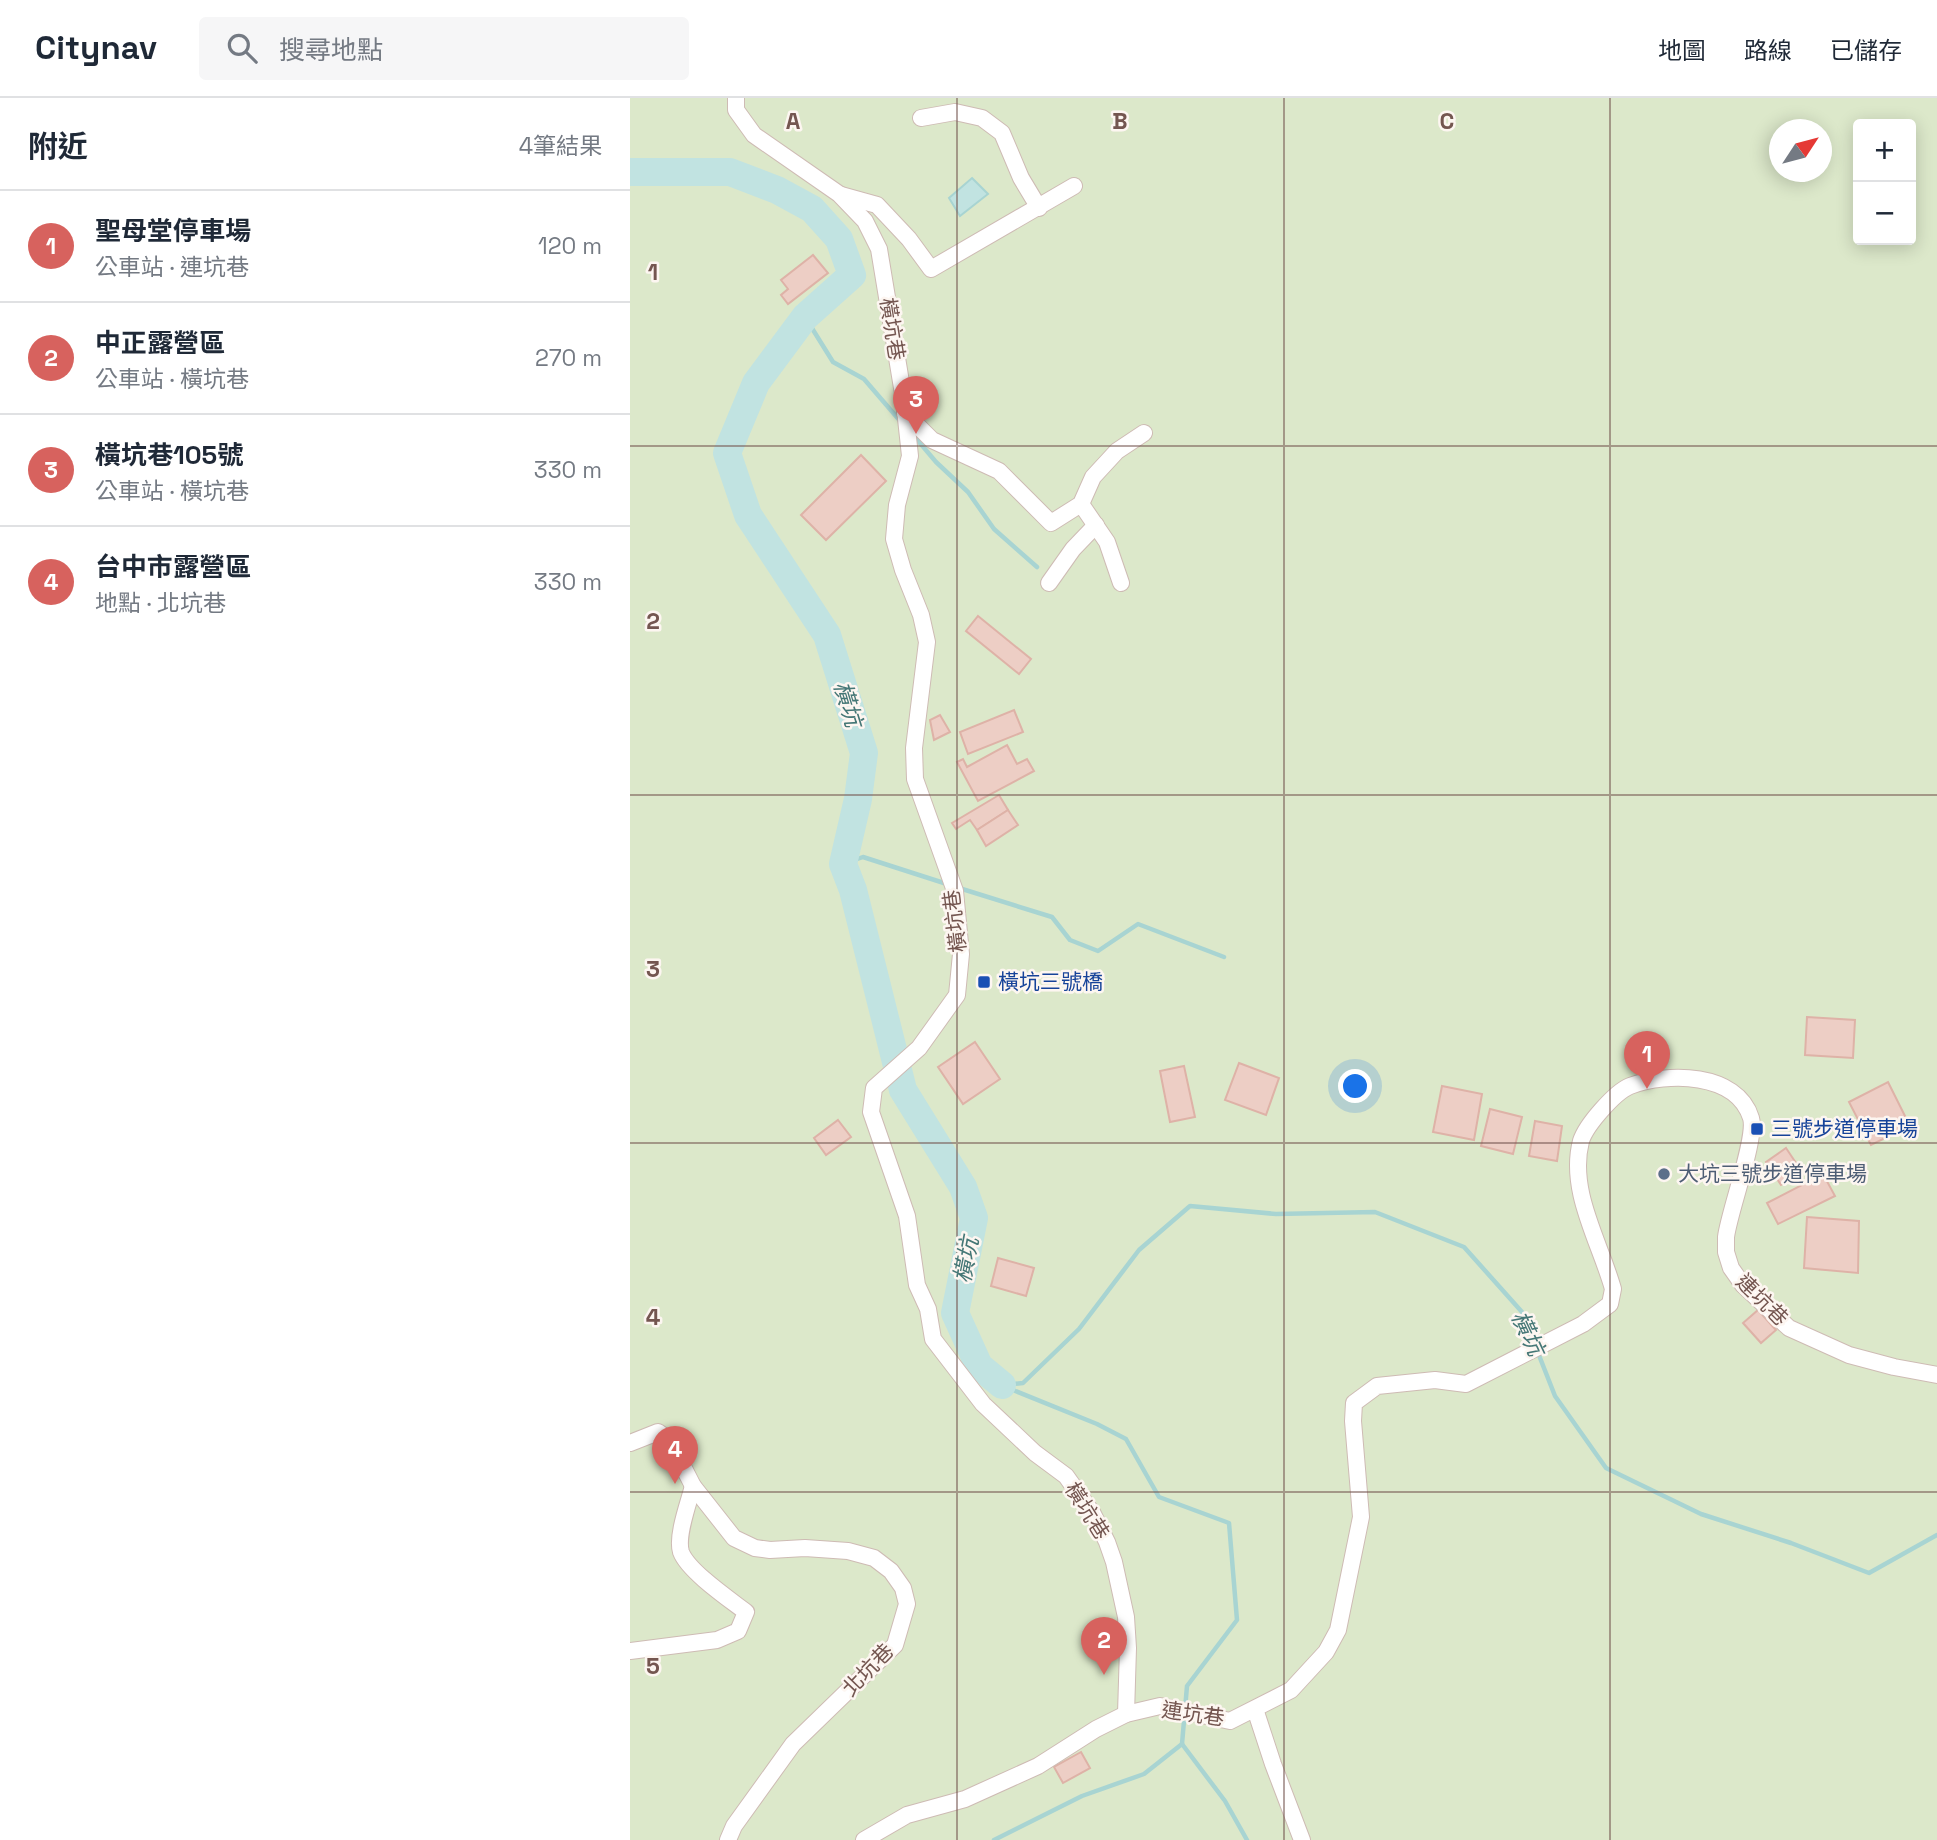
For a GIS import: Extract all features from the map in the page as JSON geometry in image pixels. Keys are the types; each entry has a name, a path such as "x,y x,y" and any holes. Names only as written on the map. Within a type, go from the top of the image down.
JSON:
{"street":[{"name":"橫坑巷","path":"736,98 736,110 754,135 839,194 865,220 879,249 905,413 910,456 897,505 894,539 921,615 927,642 914,748 915,779 955,891 961,954 957,995 919,1048 874,1088 871,1112 906,1216 917,1285 928,1309 933,1339 983,1404 1035,1454 1066,1476 1093,1514 1107,1542 1126,1618 1126,1714"},
{"path":"921,118 955,112 982,118 1002,133 1021,178 1039,208"},
{"path":"839,194 877,205 909,239 931,270 1074,186"},
{"path":"905,413 932,440 999,471 1051,523 1081,504 1093,477 1117,451 1144,433"},
{"path":"1081,504 1107,542 1121,583"},
{"path":"1049,583 1073,549 1096,525"},
{"name":"連坑巷","path":"1126,1714 1160,1706 1230,1721 1291,1690 1326,1652 1338,1630 1361,1517 1354,1404 1377,1386 1435,1380 1466,1384 1583,1324 1610,1304 1614,1289 1581,1197 1578,1174 1582,1140 1594,1118 1627,1087 1656,1079 1699,1080 1725,1087 1741,1100 1752,1120 1750,1140 1726,1237 1726,1252 1731,1268 1743,1285 1788,1328 1849,1355 1937,1375"},
{"name":"北坑巷","path":"630,1443 658,1432 670,1441 694,1486 734,1538 755,1548 848,1551 874,1558 891,1571 903,1588 908,1604 895,1645 793,1744 734,1826 728,1840"},
{"path":"630,1651 717,1640 738,1631 746,1612 696,1572 681,1551 682,1524 694,1486"},
{"path":"1255,1709 1302,1840"},
{"path":"864,1840 907,1815 965,1799 1038,1766 1096,1729 1126,1714"}],"green space":[{"path":"630,98 1937,98 1937,1840 630,1840"}],"water":[{"path":"972,178 988,194 960,216 949,198"}],"building":[{"path":"813,255 828,273 788,304 781,295 788,289 781,280"},
{"path":"861,455 886,481 826,540 801,515"},
{"path":"978,616 1031,659 1019,674 966,631"},
{"path":"1014,710 1023,732 968,754 960,732"},
{"path":"940,715 950,732 934,740 930,720"},
{"path":"1007,745 1017,764 1027,759 1034,771 978,801 957,762 963,759 967,767"},
{"path":"999,795 1008,810 977,830 970,820 956,829 952,823"},
{"path":"1008,810 1018,825 986,846 977,830"},
{"path":"1807,1017 1855,1020 1853,1058 1805,1055"},
{"path":"975,1042 1000,1079 963,1104 938,1067"},
{"path":"1239,1063 1279,1078 1266,1115 1225,1100"},
{"path":"1184,1066 1195,1117 1170,1122 1160,1071"},
{"path":"1888,1082 1910,1126 1871,1145 1849,1102"},
{"path":"1442,1086 1482,1094 1474,1140 1433,1132"},
{"path":"1490,1109 1522,1117 1513,1154 1481,1146"},
{"path":"838,1120 851,1137 826,1155 814,1138"},
{"path":"1535,1121 1562,1126 1557,1161 1529,1156"},
{"path":"1786,1148 1802,1172 1781,1185 1766,1162"},
{"path":"1823,1174 1835,1196 1778,1224 1767,1203"},
{"path":"1807,1217 1859,1221 1858,1273 1804,1268"},
{"path":"998,1258 1034,1268 1026,1296 991,1286"},
{"path":"1758,1310 1776,1330 1761,1343 1743,1323"},
{"path":"1081,1752 1090,1768 1063,1783 1054,1767"}],"waterway":[{"name":"橫坑","path":"630,172 730,172 777,190 812,209 839,239 852,275 805,317 756,383 727,453 748,515 827,635 864,753 858,799 843,864 853,890 903,1090 963,1187 974,1218 955,1313 979,1366 1002,1385"},
{"path":"805,317 833,362 864,379 901,422"},
{"path":"914,436 936,462 968,492 994,529 1037,567"},
{"path":"843,864 863,857 947,884"},
{"path":"959,888 1052,917 1070,940 1098,951 1138,924 1224,957"},
{"name":"橫坑","path":"1002,1385 1023,1383 1079,1329 1139,1250 1190,1206 1276,1214 1375,1212 1464,1247 1522,1312 1555,1396 1606,1468 1701,1514 1791,1543 1869,1573 1937,1535"},
{"path":"1003,1386 1097,1424 1126,1439 1159,1497 1229,1523 1237,1620 1187,1686 1182,1744 1225,1801 1247,1840"},
{"path":"994,1840 1082,1796 1144,1774 1182,1744"}],"place":[{"name":"橫坑巷105號","path":"916,434"},
{"name":"橫坑三號橋","path":"984,982"},
{"name":"聖母堂停車場","path":"1647,1089"},
{"name":"三號步道停車場","path":"1757,1129"},
{"name":"大坑三號步道停車場","path":"1664,1174"},
{"name":"台中市露營區","path":"675,1484"},
{"name":"中正露營區","path":"1104,1675"}]}
